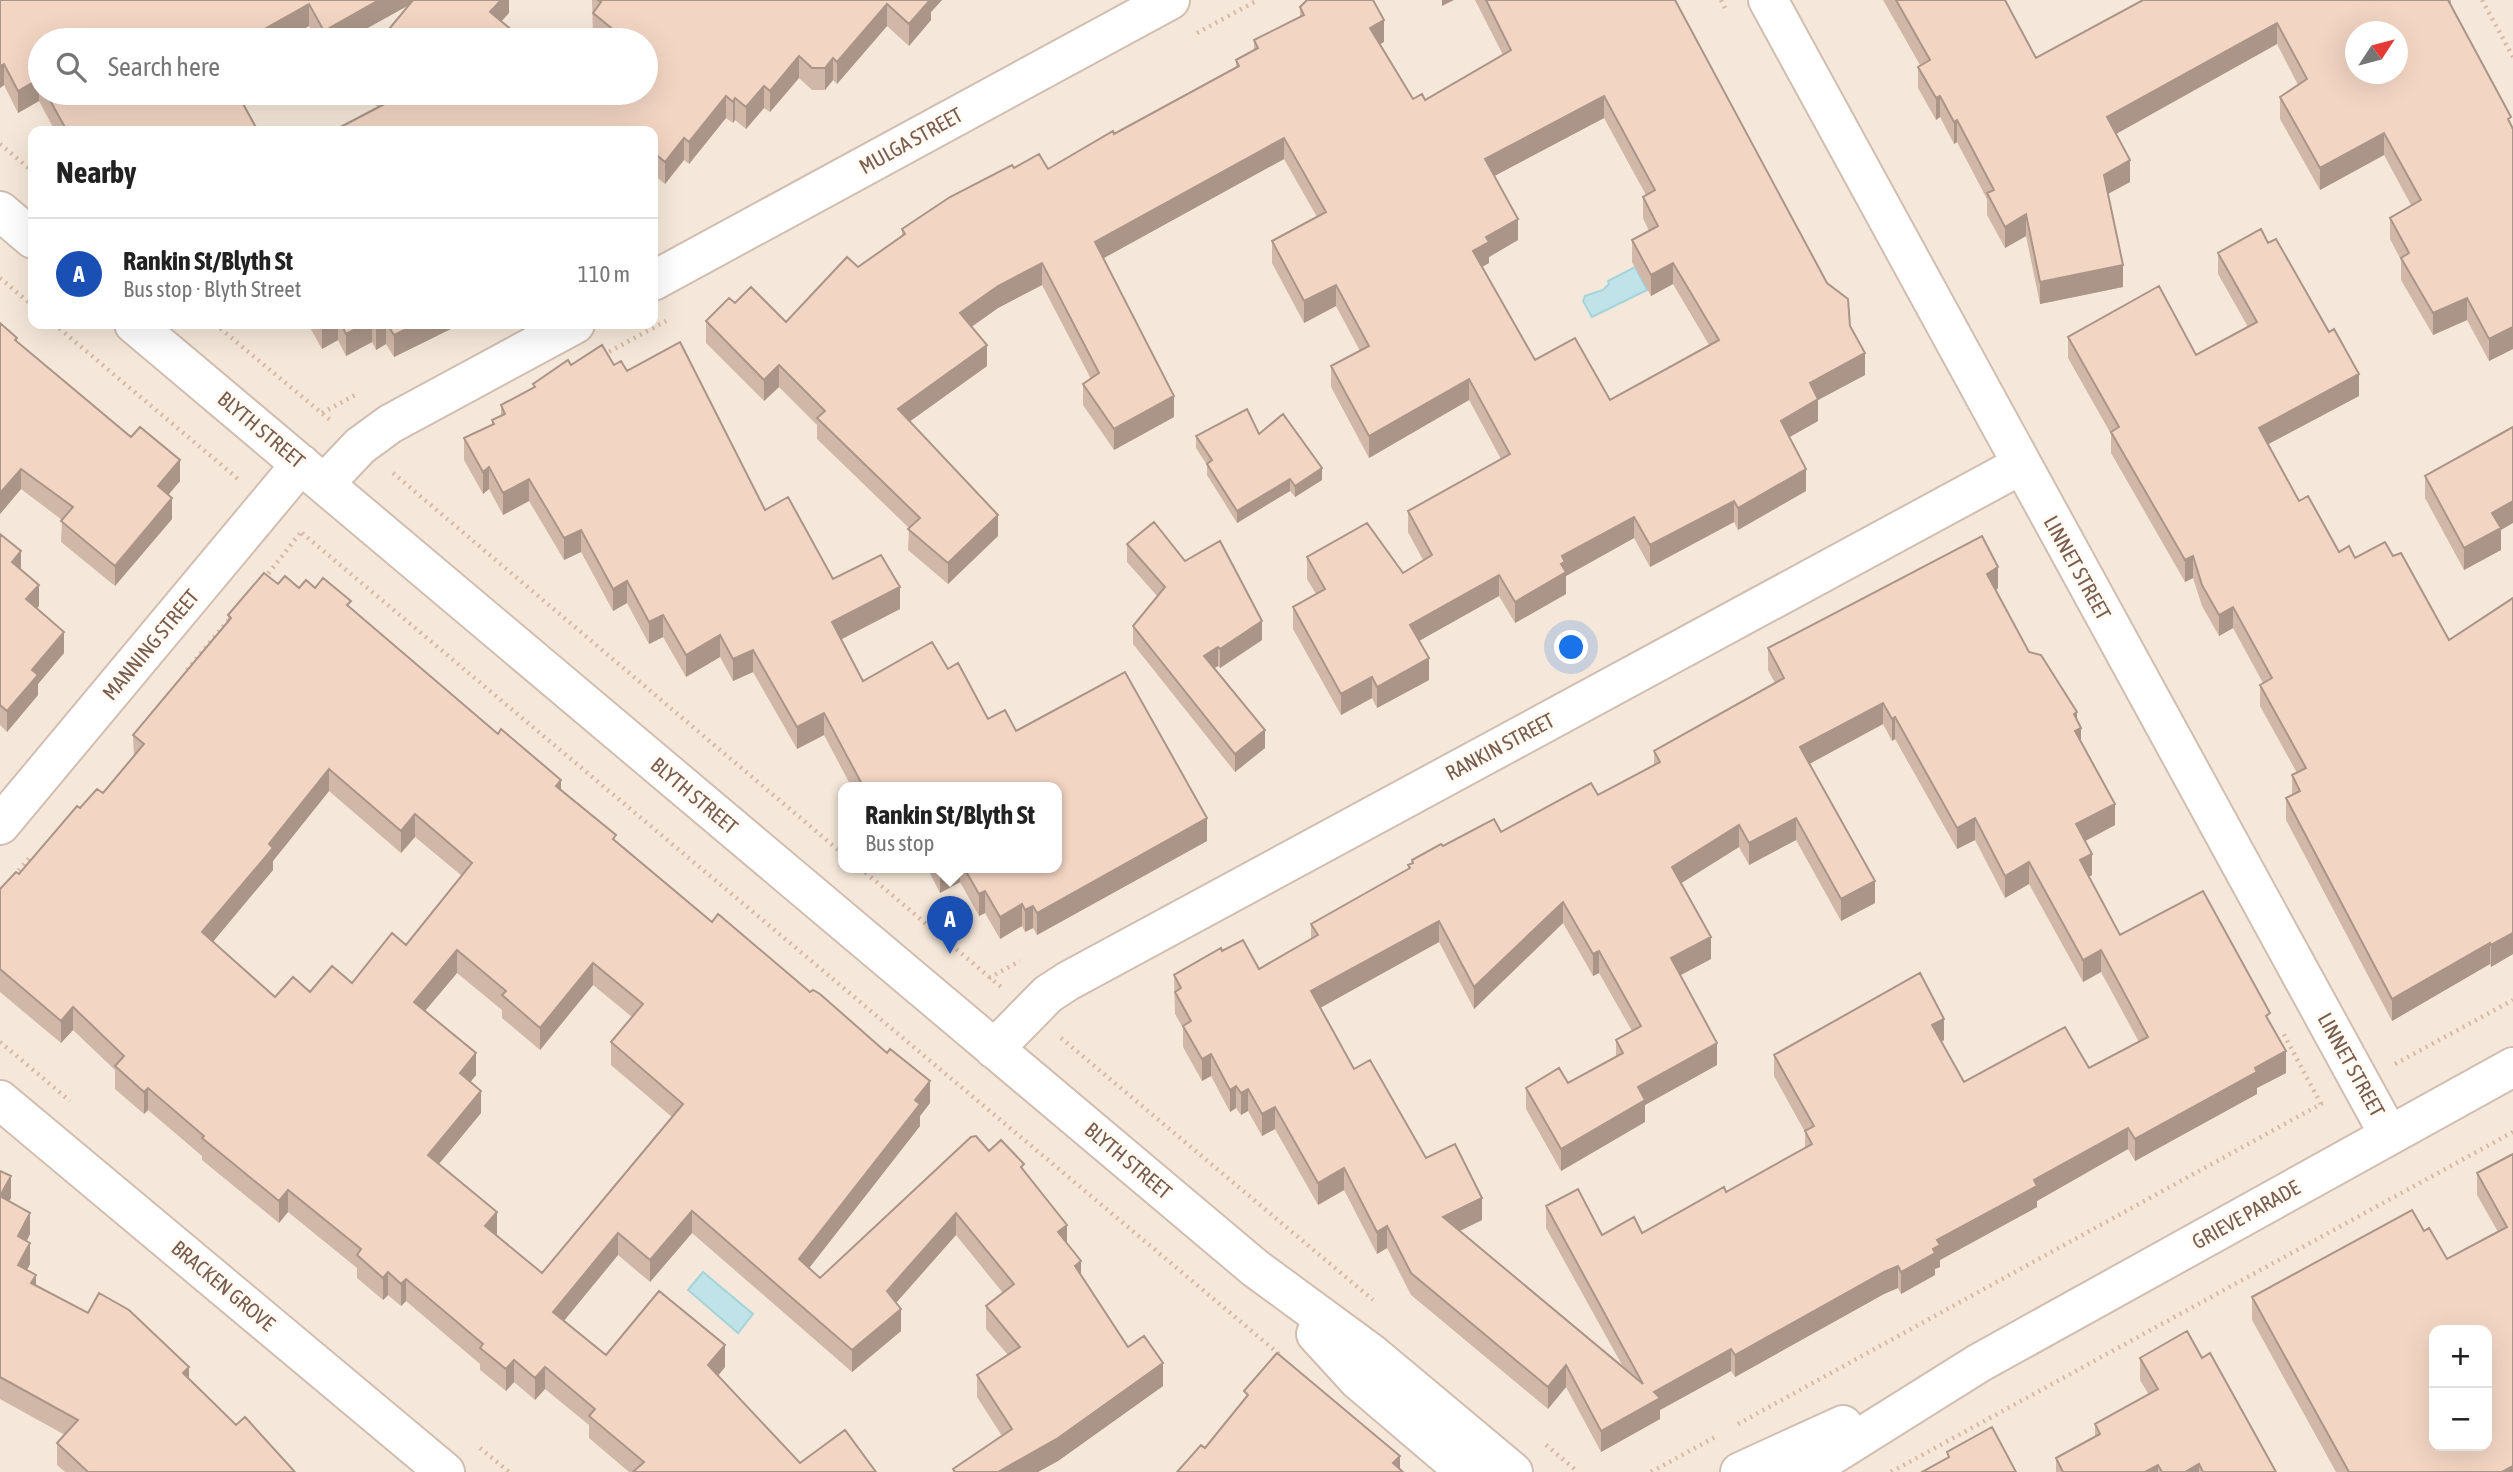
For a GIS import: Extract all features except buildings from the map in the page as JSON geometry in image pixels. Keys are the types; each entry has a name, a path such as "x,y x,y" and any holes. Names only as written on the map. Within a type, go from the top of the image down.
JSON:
{"street":[{"name":"MULGA STREET","path":"658,278 1170,0"},
{"name":"LINNET STREET","path":"1768,0 2389,1135"},
{"path":"0,211 28,235"},
{"name":"BLYTH STREET","path":"140,329 1255,1268 1372,1354 1513,1472"},
{"path":"313,474 360,446 390,424 566,329"},
{"name":"RANKIN STREET","path":"994,1049 1031,1011 1068,981 2021,465"},
{"name":"MANNING STREET","path":"0,825 313,474"},
{"name":"GRIEVE PARADE","path":"1805,1472 1979,1363 2513,1067"},
{"name":"BRACKEN GROVE","path":"0,1100 445,1472"},
{"name":"BLYTH STREET","path":"1255,1268 1358,1380 1466,1472"},
{"name":"GRIEVE PARADE","path":"1740,1472 1979,1363"}],"path":[{"path":"1721,0 1734,24"},
{"path":"2482,0 2513,57"},
{"path":"0,144 28,168"},
{"path":"0,278 28,302"},
{"path":"60,329 237,478"},
{"path":"221,329 838,850"},
{"path":"302,533 1280,1356"},
{"path":"866,873 1377,1303"},
{"path":"1737,1425 2513,1000"},
{"path":"2276,1021 2321,1104"},
{"path":"1891,1472 2513,1132"},
{"path":"1651,1472 1724,1432"},
{"path":"1536,1436 1578,1472"}],"shaded area":[{"path":"0,0 2513,0 2513,1472 0,1472"}],"water":[{"path":"1635,267 1647,290 1592,317 1583,301 1585,296 1603,290 1609,284 1608,281"},
{"path":"703,1272 753,1314 738,1333 688,1290"}],"place":[{"name":"Rankin St/Blyth St","path":"950,954"}]}
